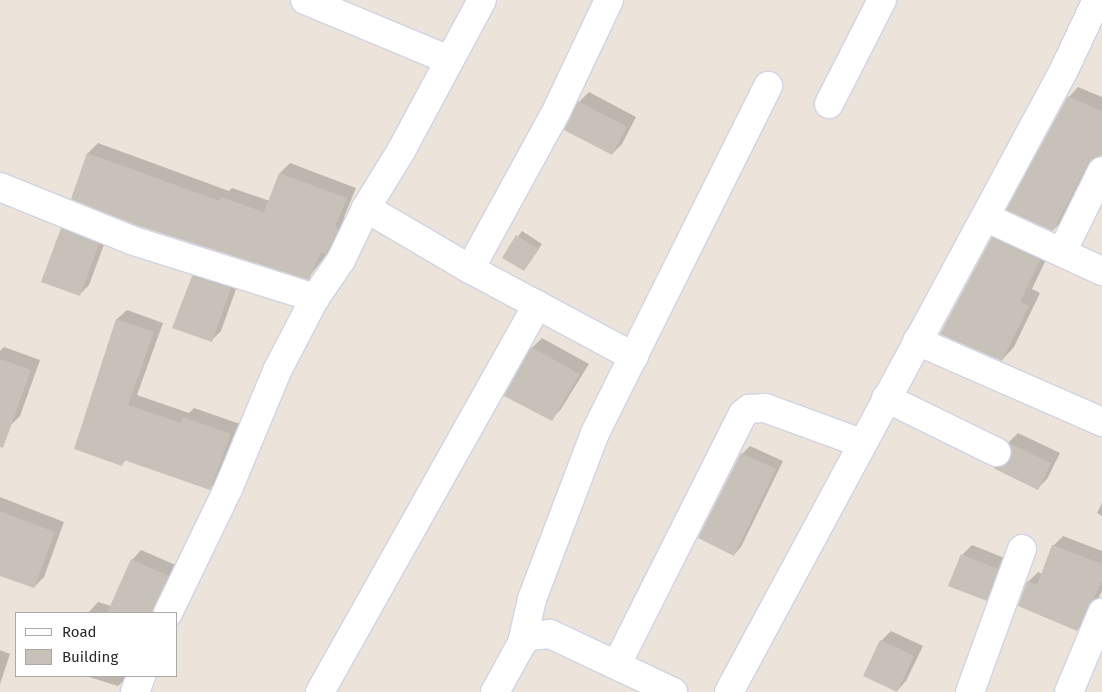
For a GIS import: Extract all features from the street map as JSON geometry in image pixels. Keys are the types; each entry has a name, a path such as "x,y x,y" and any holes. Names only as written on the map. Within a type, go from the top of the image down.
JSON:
{"street":[{"path":"305,0 449,60"},
{"path":"168,612 228,489 278,369 314,298 341,260 366,208 401,151 482,0"},
{"path":"470,269 556,112 609,0"},
{"path":"829,104 882,0"},
{"path":"729,692 861,443 1064,70 1097,0"},
{"path":"496,692 522,642 532,599 595,433 768,86"},
{"path":"1062,252 1102,171"},
{"path":"0,187 131,240 314,298"},
{"path":"366,208 470,269 634,356"},
{"path":"985,217 1102,271"},
{"path":"320,692 537,304"},
{"path":"917,341 1102,422"},
{"path":"886,398 996,452"},
{"path":"617,664 743,414 749,409 765,408 861,443"},
{"path":"970,692 1022,549"},
{"path":"1069,692 1101,617"},
{"path":"522,642 529,636 550,634 673,692"},
{"path":"135,692 142,677"}],"building":[{"path":"1068,96 1102,111 1102,155 1088,164 1053,231 1006,210"},
{"path":"578,101 627,127 612,155 564,130"},
{"path":"87,153 220,201 221,197 264,212 279,173 347,198 335,227 338,228 337,232 326,254 321,252 309,280 136,225 71,199"},
{"path":"61,228 99,244 80,296 41,282"},
{"path":"516,235 539,249 524,271 502,258"},
{"path":"992,237 1040,260 1020,302 1029,306 1002,361 940,334"},
{"path":"192,276 231,288 212,342 172,328"},
{"path":"116,319 154,332 128,405 181,423 183,417 231,434 210,490 124,460 122,466 74,449"},
{"path":"531,347 580,374 552,421 504,396"},
{"path":"0,359 31,370 3,448 0,447"},
{"path":"1007,442 1051,463 1038,490 993,468 1004,465 1010,459 1011,450"},
{"path":"741,453 776,469 734,556 698,538"},
{"path":"0,511 55,532 34,588 0,576"},
{"path":"1052,545 1102,564 1102,582 1077,631 1018,606 1027,581 1037,585"},
{"path":"961,554 998,569 987,601 948,586"},
{"path":"131,559 169,576 153,612 107,612"},
{"path":"880,640 914,656 897,692 863,676"}]}
